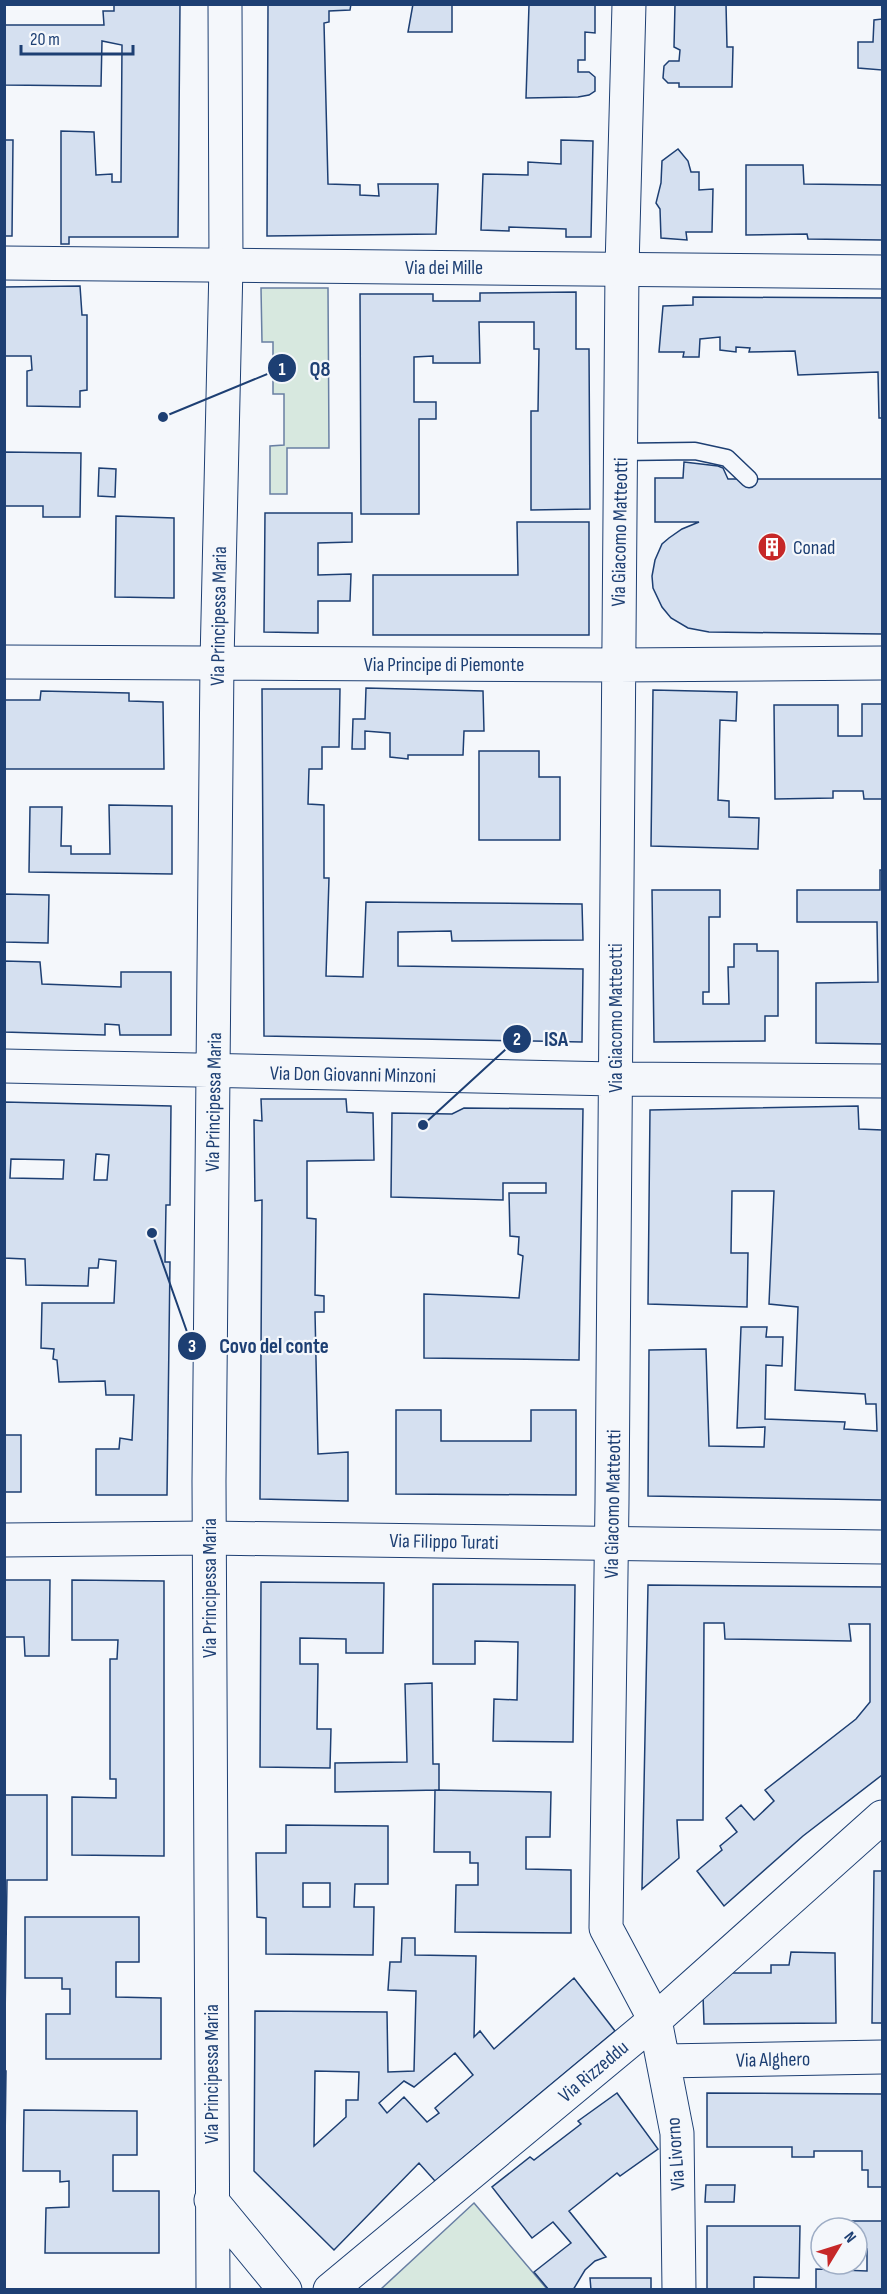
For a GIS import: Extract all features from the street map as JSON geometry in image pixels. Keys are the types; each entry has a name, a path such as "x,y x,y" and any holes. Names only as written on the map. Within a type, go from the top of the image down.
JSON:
{"street":[{"name":"Via Principessa Maria","path":"213,2289 208,1538 217,662 226,265 225,4"},
{"name":"Via Giacomo Matteotti","path":"629,4 622,268 606,1928 655,2020"},
{"name":"Via dei Mille","path":"4,263 882,272"},
{"name":"Via Principe di Piemonte","path":"4,662 618,665 882,663"},
{"name":"Via Don Giovanni Minzoni","path":"4,1066 615,1079 882,1081"},
{"name":"Via Filippo Turati","path":"4,1540 208,1538 882,1547"},
{"name":"Via Rizzeddu","path":"330,2289 655,2020 882,1817"},
{"path":"850,1846 882,1846"},
{"name":"Via Livorno","path":"655,2020 677,2133 679,2289"},
{"name":"Via Alghero","path":"663,2061 882,2057"},
{"path":"211,2200 285,2289"}],"lane":[{"path":"620,452 695,451 727,458 749,479"}],"shaded area":[{"path":"261,288 328,288 329,448 287,448 287,494 270,494 270,446 284,445 284,394 273,394 273,342 262,342"},
{"path":"474,2203 547,2289 381,2289"}],"building":[{"path":"114,4 180,4 178,237 69,237 69,244 61,244 61,131 94,132 96,175 112,174 112,182 121,182 122,45 102,41 101,86 4,85 4,25 104,25 103,11 114,11"},
{"path":"268,4 351,4 350,10 329,11 329,22 324,23 328,184 360,185 360,195 379,196 378,184 438,184 436,234 267,236"},
{"path":"413,4 452,4 452,32 408,32"},
{"path":"457,4 595,4 595,33 585,32 585,60 578,60 578,72 589,72 595,77 595,91 578,97 526,98 529,5"},
{"path":"675,4 726,4 727,47 733,47 732,87 679,87 679,83 668,83 663,78 664,66 669,61 679,61 680,50 674,47"},
{"path":"882,19 882,70 858,68 858,42 873,42 874,20"},
{"path":"4,140 13,140 12,236 4,236"},
{"path":"561,140 593,141 591,237 566,237 566,229 509,227 509,231 481,230 483,174 528,175 528,162 561,164"},
{"path":"678,149 688,161 691,172 699,172 699,190 713,189 712,232 686,232 687,240 661,238 660,209 656,203 661,183 662,161"},
{"path":"746,165 803,165 804,184 882,185 882,240 808,239 807,234 746,235"},
{"path":"80,286 82,315 87,315 87,390 80,391 80,407 27,406 27,371 32,370 31,356 4,356 4,287"},
{"path":"576,292 576,349 589,349 590,509 531,510 531,411 538,411 539,349 534,349 534,322 479,322 480,363 433,363 433,356 414,357 414,402 436,402 436,419 419,419 419,514 361,514 360,294 433,294 433,301 480,301 480,293"},
{"path":"693,297 882,298 882,418 879,418 878,372 798,375 795,351 749,352 750,348 736,347 736,352 720,350 720,337 700,339 699,357 683,357 684,352 659,352 663,306 693,305"},
{"path":"4,452 81,453 80,517 43,517 43,506 4,506"},
{"name":"Conad","path":"684,462 718,466 723,468 728,479 882,479 882,634 709,632 688,628 671,618 662,607 653,588 652,576 655,560 662,544 682,529 699,522 655,522 655,478 683,478"},
{"path":"99,468 116,469 115,497 98,496"},
{"path":"265,513 352,513 352,542 318,543 318,575 351,574 350,601 318,601 318,633 264,632"},
{"path":"116,516 174,518 174,598 115,597"},
{"path":"517,522 589,522 589,635 373,635 373,575 518,575"},
{"path":"366,688 483,691 484,731 464,731 463,755 408,755 408,759 390,757 390,733 365,731 365,749 352,749 353,719 365,719"},
{"path":"262,689 340,689 339,747 322,747 322,769 309,769 308,804 324,805 324,878 329,878 326,976 363,977 366,902 582,904 583,940 452,941 451,931 398,932 398,966 583,969 582,1042 264,1036"},
{"path":"653,690 737,692 736,721 720,720 718,800 729,801 729,817 759,818 758,849 651,846"},
{"path":"41,691 129,693 129,701 163,702 164,769 4,769 4,700 40,700"},
{"path":"862,704 882,704 882,799 864,799 863,791 833,791 833,798 775,799 774,705 838,705 838,736 862,736"},
{"path":"479,751 539,751 539,777 560,777 560,840 479,840"},
{"path":"109,805 172,806 172,874 29,872 30,807 62,807 61,846 71,846 71,854 110,854"},
{"path":"880,870 882,870 882,1044 816,1043 816,983 878,982 877,922 797,922 797,890 880,890"},
{"path":"652,890 720,890 720,917 709,917 709,992 703,992 703,1004 729,1004 728,967 734,967 734,944 757,944 757,951 778,951 778,1016 765,1016 765,1041 654,1042"},
{"path":"4,894 49,895 48,943 4,942"},
{"path":"4,961 40,962 42,984 121,987 121,972 171,972 171,1035 120,1035 119,1025 105,1024 105,1035 4,1032"},
{"path":"261,1099 346,1099 347,1112 373,1113 374,1160 307,1161 307,1218 316,1219 315,1295 324,1296 324,1312 315,1312 318,1454 348,1452 348,1501 260,1499 262,1200 255,1201 254,1120 262,1121"},
{"path":"4,1102 171,1106 170,1205 166,1205 165,1262 170,1262 167,1495 96,1495 96,1449 119,1449 120,1438 132,1440 134,1395 106,1395 105,1381 59,1382 57,1360 53,1359 54,1349 41,1348 42,1303 114,1303 116,1261 99,1259 98,1268 89,1268 88,1286 26,1285 25,1259 4,1258","holes":["96,1154 109,1155 107,1180 94,1180","11,1159 64,1160 63,1179 10,1178"]},
{"path":"858,1106 859,1129 882,1130 882,1500 648,1496 649,1350 706,1349 709,1446 764,1447 765,1427 737,1428 741,1327 767,1327 766,1337 783,1337 782,1366 766,1365 765,1419 845,1422 844,1429 877,1431 876,1404 866,1404 865,1394 795,1390 798,1307 769,1304 774,1191 732,1191 731,1253 748,1253 747,1307 648,1304 650,1110"},
{"path":"464,1108 583,1109 579,1360 424,1358 424,1294 519,1298 523,1256 518,1254 519,1237 510,1236 509,1193 546,1193 546,1183 503,1183 503,1200 391,1197 392,1113 452,1114"},
{"path":"396,1410 441,1410 441,1441 531,1441 531,1410 576,1410 576,1495 396,1494"},
{"path":"4,1435 21,1435 21,1492 4,1492"},
{"path":"4,1580 50,1580 49,1656 25,1656 24,1637 4,1637"},
{"path":"72,1580 164,1581 164,1856 72,1855 72,1797 116,1798 116,1779 110,1779 110,1659 117,1659 118,1640 72,1640"},
{"path":"261,1582 384,1583 383,1653 346,1653 346,1639 300,1638 300,1664 318,1664 317,1729 331,1729 330,1768 260,1767"},
{"path":"433,1584 575,1585 573,1742 493,1741 494,1699 517,1700 518,1642 475,1641 475,1664 433,1664"},
{"path":"648,1585 882,1587 882,1775 803,1836 724,1906 697,1871 722,1850 720,1846 737,1832 726,1818 741,1805 754,1820 774,1801 765,1790 856,1719 870,1702 870,1624 849,1624 851,1641 725,1639 724,1623 704,1623 703,1820 677,1820 679,1858 642,1889"},
{"path":"432,1683 433,1764 439,1764 439,1790 335,1792 335,1763 407,1762 405,1684"},
{"path":"435,1790 551,1792 550,1837 526,1837 526,1869 571,1870 571,1933 455,1932 456,1885 478,1885 478,1863 470,1863 470,1852 434,1852"},
{"path":"4,1795 47,1795 47,1880 7,1880 5,2021"},
{"path":"286,1825 388,1826 388,1884 355,1884 354,1907 374,1907 373,1955 266,1954 266,1918 257,1917 256,1853 286,1853","holes":["303,1883 330,1883 330,1907 303,1907"]},
{"path":"874,1871 882,1871 882,2023 872,2023"},
{"path":"25,1917 139,1917 139,1962 116,1962 116,1997 161,1998 161,2059 46,2059 46,2014 70,2014 70,1989 62,1989 62,1978 25,1978"},
{"path":"402,1938 415,1938 415,1955 476,1956 474,2037 480,2031 494,2049 574,1978 615,2031 435,2181 419,2163 334,2250 254,2171 255,2011 387,2012 388,2072 414,2071 416,1991 388,1990 390,1962 401,1962","holes":["455,2053 473,2075 435,2108 439,2113 427,2122 404,2097 387,2113 379,2103 404,2081 414,2087","315,2071 359,2072 358,2100 346,2100 346,2117 314,2146"]},
{"path":"791,1952 835,1953 836,2023 704,2024 703,1995 732,1973 771,1973 771,1965 789,1965"},
{"path":"4,2071 6,2071 4,2217"},
{"path":"617,2093 658,2149 620,2176 617,2173 569,2211 606,2257 595,2261 585,2270 573,2290 549,2290 534,2272 571,2243 553,2222 532,2238 492,2187 530,2157 534,2160 581,2124 578,2121"},
{"path":"707,2093 882,2094 882,2187 868,2187 868,2170 862,2170 862,2151 814,2151 814,2157 792,2157 792,2147 707,2147"},
{"path":"24,2110 137,2111 137,2155 113,2155 113,2191 159,2191 159,2253 45,2253 46,2208 69,2207 69,2181 60,2182 60,2171 23,2171"},
{"path":"706,2185 735,2185 734,2202 705,2202"},
{"path":"869,2221 882,2221 882,2290 816,2290 816,2276 869,2276"},
{"path":"707,2226 800,2226 799,2278 754,2277 754,2290 707,2290"},
{"path":"590,2278 651,2278 651,2290 591,2290"}],"place":[{"name":"Q8","path":"163,417"},
{"name":"Conad","path":"772,547"},
{"name":"ISA","path":"423,1125"},
{"name":"Covo del conte","path":"152,1233"}]}
